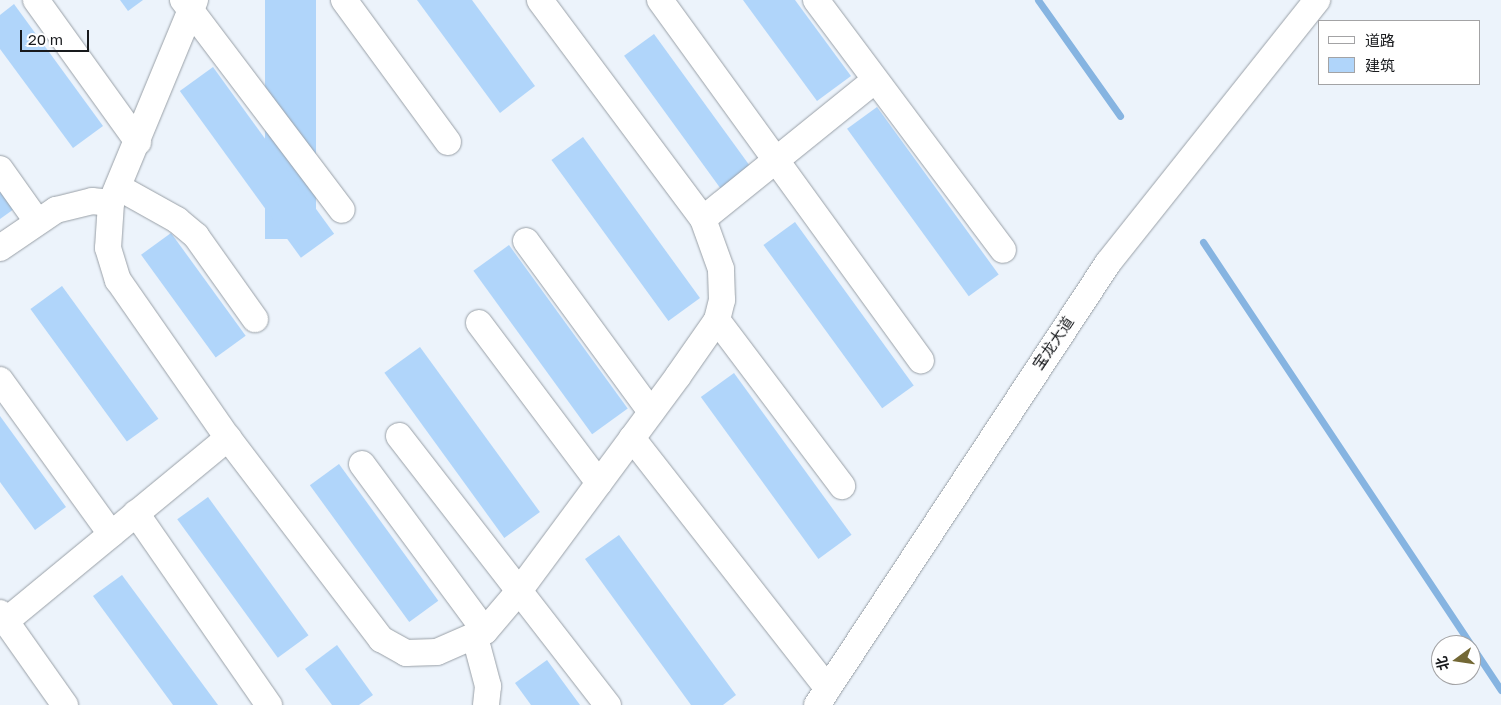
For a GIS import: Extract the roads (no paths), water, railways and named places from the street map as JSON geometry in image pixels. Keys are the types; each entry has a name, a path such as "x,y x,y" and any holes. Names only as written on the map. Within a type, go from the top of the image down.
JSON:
{"street":[{"path":"36,0 138,142"},
{"path":"344,0 448,142"},
{"path":"190,4 138,142 114,195 108,248 118,280 228,438 381,639 414,653 437,652 480,634 519,591 717,320 721,268 703,219 540,0"},
{"path":"660,0 921,360"},
{"path":"816,0 1003,250"},
{"name":"宝龙大道","path":"823,697 1108,263 1317,0"},
{"path":"190,4 342,210"},
{"path":"703,219 875,80"},
{"path":"0,169 38,221"},
{"path":"0,248 38,221 73,204 114,195 177,220 196,236 255,318"},
{"path":"526,241 651,412"},
{"path":"717,320 842,486"},
{"path":"479,322 599,483"},
{"path":"0,380 111,534"},
{"path":"399,436 608,705"},
{"path":"65,705 3,617 111,534 228,438"},
{"path":"632,438 823,697"},
{"path":"362,464 480,634 488,686 486,705"},
{"path":"136,513 269,705"}],"waterway":[{"path":"1038,0 1120,116"},
{"path":"1203,242 1501,690"}]}
